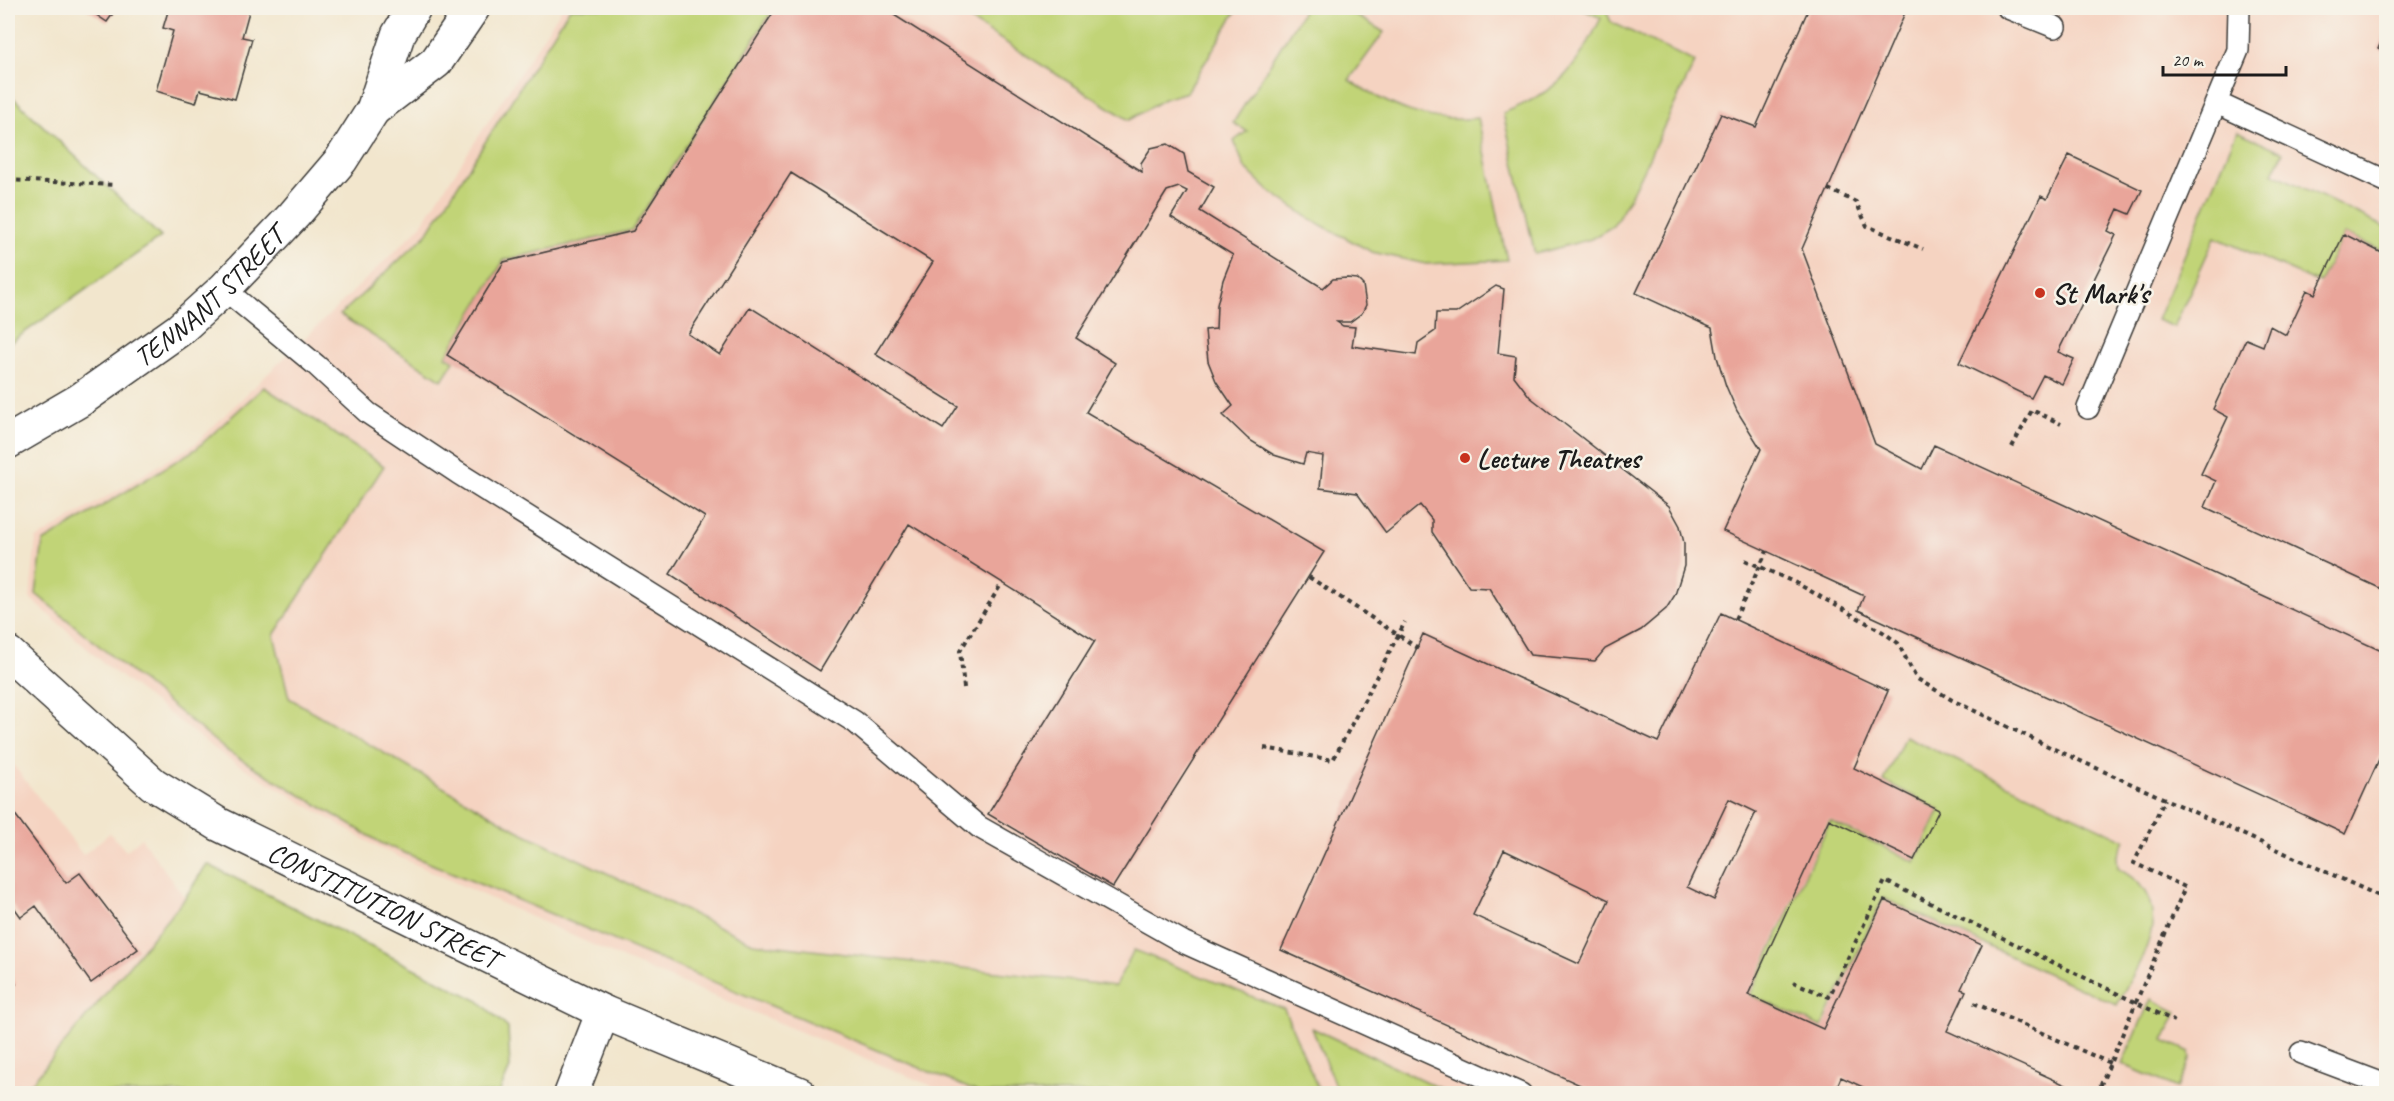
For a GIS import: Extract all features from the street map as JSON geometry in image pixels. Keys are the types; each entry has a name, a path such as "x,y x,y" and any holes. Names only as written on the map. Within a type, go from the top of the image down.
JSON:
{"street":[{"name":"TENNANT STREET","path":"8,442 80,400 179,330 224,289 294,215 334,168 373,110 398,35 414,8"},
{"name":"TENNANT STREET","path":"373,110 436,63 473,8"},
{"name":"CONSTITUTION STREET","path":"8,652 153,784 208,818 603,1012 800,1094"},
{"path":"571,1094 603,1012"}],"lane":[{"path":"2008,8 2055,27"},
{"path":"2088,408 2238,50 2239,8"},
{"path":"2217,103 2386,181"},
{"path":"224,289 316,365 368,413 478,486 855,722 979,827 1174,938 1521,1094"},
{"path":"2301,1053 2386,1085"}],"path":[{"path":"8,180 115,185"},
{"path":"1828,189 1856,202 1867,226 1923,249"},
{"path":"2012,447 2032,410 2078,434 2088,408"},
{"path":"1734,619 1767,551"},
{"path":"1745,560 1798,584 1898,642 1916,678 1952,700 2386,899"},
{"path":"1309,577 1418,648"},
{"path":"964,688 960,651 1002,583"},
{"path":"1264,748 1333,760 1405,622"},
{"path":"2097,1094 2185,888 2134,863 2164,799"},
{"path":"1792,982 1830,997 1885,881 2174,1021"},
{"path":"1974,1003 2110,1063"}],"shaded area":[{"path":"562,8 2386,8 2386,1093 949,1093 626,960 377,847 224,756 108,667 30,598 36,539 196,443 419,228"},
{"path":"8,758 83,855 110,833 126,851 141,838 185,898 23,1094 8,1093"}],"green space":[{"path":"570,8 774,8 632,230 504,260 446,356 454,361 442,380 340,315 427,234"},
{"path":"951,8 1123,8 1127,10 1238,8 1187,92 1164,99 1129,120"},
{"path":"1305,8 1344,8 1384,32 1349,80 1379,98 1426,116 1478,118 1507,260 1426,264 1372,252 1312,220 1268,190 1245,168 1234,141 1247,131 1233,123"},
{"path":"1580,8 1605,8 1611,22 1695,62 1630,197 1613,226 1591,239 1535,254 1503,113 1522,105 1552,87 1573,66 1601,18"},
{"path":"8,93 161,237 8,344"},
{"path":"2237,131 2283,152 2273,173 2386,228 2386,238 2381,250 2344,234 2319,283 2215,237 2174,327 2157,320"},
{"path":"264,387 384,466 274,635 289,698 517,830 753,943 1115,986 1134,950 1284,1009 1320,1093 980,1093 381,843 227,751 36,594 43,542 196,449"},
{"path":"1905,736 2125,840 2117,857 2118,868 2140,885 2149,900 2152,915 2147,946 2117,1005 1883,898 1822,1027 1750,995 1830,821 1915,862 1940,810 1884,781"},
{"path":"207,864 479,1001 508,1028 510,1068 499,1093 23,1093 185,898"},
{"path":"2151,999 2177,1012 2164,1040 2190,1052 2191,1058 2177,1088 2122,1064"},
{"path":"1312,1028 1450,1093 1338,1093"}],"building":[{"path":"86,8 117,8 107,22"},
{"path":"169,8 250,8 242,37 252,39 235,99 200,90 196,103 156,91 173,31 163,28"},
{"path":"776,8 883,8 1142,172 1141,163 1151,148 1168,144 1184,154 1188,172 1214,187 1200,211 1323,288 1333,279 1357,279 1363,285 1366,305 1362,313 1350,322 1337,322 1343,326 1355,327 1352,346 1416,355 1418,343 1435,331 1436,313 1456,313 1496,286 1504,289 1498,353 1516,356 1514,376 1530,397 1669,506 1680,526 1684,543 1684,566 1675,595 1666,609 1641,630 1605,649 1595,661 1530,655 1489,588 1469,587 1432,532 1432,520 1420,505 1386,533 1357,493 1320,488 1323,456 1306,453 1303,464 1274,455 1248,439 1223,415 1233,406 1216,381 1208,361 1205,330 1216,329 1217,305 1223,280 1233,255 1171,217 1187,191 1179,187 1167,191 1076,338 1115,363 1086,412 1324,552 1113,887 988,814 1095,641 909,524 820,671 670,574 705,517 447,355 504,262 633,231","holes":["791,173 933,262 875,354 958,406 943,429 750,307 720,355 688,334"]},
{"path":"1809,8 1907,8 1802,249 1875,444 1922,469 1934,445 2386,653 2386,744 2345,834 1858,610 1864,596 1723,531 1761,449 1737,411 1726,386 1717,357 1712,328 1636,293 1721,114 1756,127"},
{"path":"2386,31 2386,53 2378,49"},
{"path":"2386,68 2386,85 2380,82"},
{"name":"St Mark's","path":"2069,155 2142,190 2130,214 2118,209 2108,231 2116,235 2058,352 2074,359 2062,384 2043,375 2031,398 1959,363 2041,196 2047,199"},
{"path":"2344,234 2382,253 2386,243 2386,591 2205,507 2216,481 2201,474 2228,417 2213,409 2246,339 2263,346 2270,326 2286,335 2307,290 2315,294"},
{"path":"1721,613 1888,691 1854,768 1939,810 1914,860 1829,819 1748,995 1823,1029 1884,900 1982,945 1961,989 1966,991 1947,1031 2070,1087 2067,1094 1873,1094 1874,1092 1841,1077 1834,1094 1600,1094 1281,950 1423,634 1658,742","holes":["1729,799 1756,812 1714,900 1687,887","1504,850 1609,900 1579,964 1473,915"]},
{"path":"8,805 66,883 80,873 138,949 91,983 36,906 21,917 8,899"},
{"path":"8,973 16,984 8,990"}],"place":[{"name":"St Mark's","path":"2040,293"},
{"name":"Lecture Theatres","path":"1465,458"}]}
